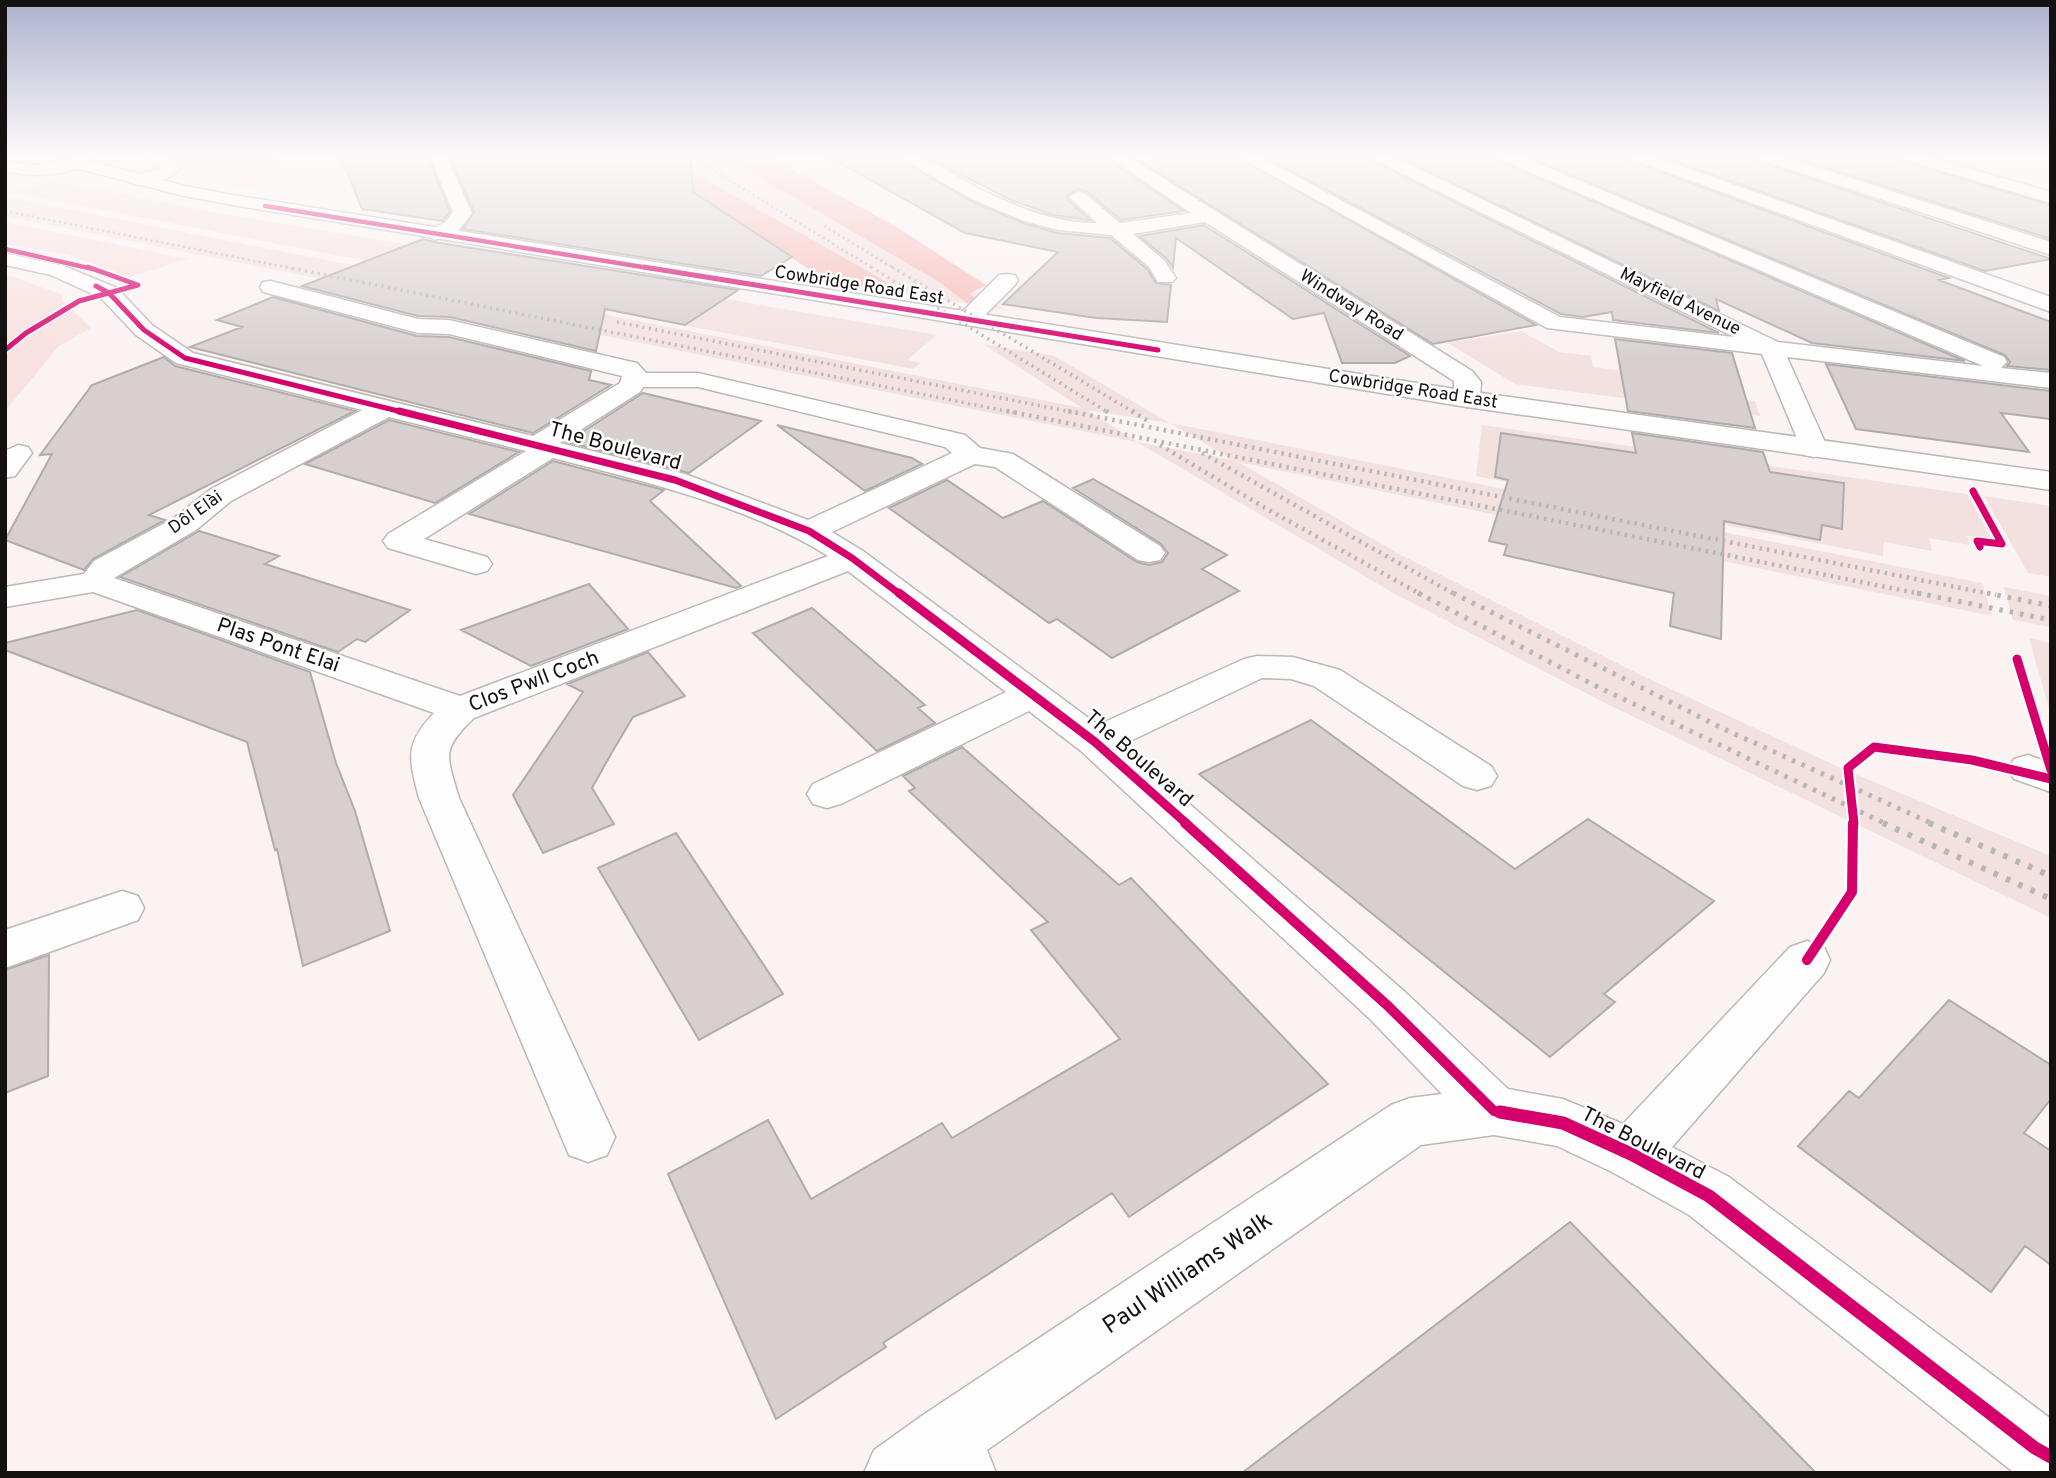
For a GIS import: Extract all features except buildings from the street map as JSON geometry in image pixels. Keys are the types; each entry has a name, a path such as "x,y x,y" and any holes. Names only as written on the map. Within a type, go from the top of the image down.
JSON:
{"main road":[{"name":"Cowbridge Road East","path":"369,223 1467,399 2051,481"},
{"path":"435,234 455,223"},
{"path":"1048,223 1115,229 1158,223"},
{"path":"1108,223 1157,264 1165,278"},
{"name":"Windway Road","path":"1218,223 1463,376 1468,382 1467,399"},
{"path":"1370,223 1555,323 2043,380"},
{"name":"Mayfield Avenue","path":"1516,223 1771,348"},
{"path":"1667,223 2043,380"},
{"path":"1825,223 2048,303"},
{"path":"1972,223 2051,249"},
{"path":"1978,225 1988,223"},
{"name":"The Boulevard","path":"5,259 57,270 109,293 144,330 186,358 674,480 808,531 852,558 1095,742 1388,1006 1494,1111 1563,1123 1631,1154 1709,1196 2035,1448 2051,1457"},
{"path":"968,319 1007,280"},
{"path":"271,287 418,326 449,327 628,368 635,374 631,387 399,541 476,564"},
{"path":"1771,348 1814,449"},
{"path":"635,380 698,380 956,441 971,455"},
{"name":"Dôl Elài","path":"95,582 105,568 185,524 221,495 384,409"},
{"path":"808,531 971,455 1003,460 1149,553"},
{"name":"Clos Pwll Coch","path":"588,1137 439,797 427,753 438,729 461,709 852,558"},
{"path":"5,597 95,582"},
{"name":"Plas Pont Elai","path":"95,582 461,709"},
{"path":"1095,742 1257,667 1293,668 1328,678 1477,776"},
{"path":"827,794 1033,694"},
{"path":"5,949 121,908"},
{"path":"1631,1154 1807,960"},
{"name":"Paul Williams Walk","path":"935,1461 1410,1122 1494,1111"}],"shaded area":[{"path":"5,223 10,223 188,259 130,277 69,255 5,244"},
{"path":"40,223 138,223 1082,408 983,344 1054,356 1170,423 1087,410 1137,442"},
{"path":"170,223 278,223 937,335 907,360 920,363 913,369 490,288 481,283"},
{"path":"678,223 859,223 1006,310 828,282 767,239 681,226"},
{"path":"740,223 782,223 901,290 828,282"},
{"path":"838,223 889,223 986,285 969,294 988,305 967,303 936,280"},
{"path":"5,274 63,295 62,300 91,328 59,346 5,411"},
{"path":"1521,331 1559,352 1591,356 1593,367 1649,374 1653,388 1755,401 1760,416 1515,384 1448,343"},
{"path":"1170,423 1982,583 1992,616 1238,462 1401,555 1647,678 1843,769 2051,856 2051,918 1607,704 1395,594 1137,442 1233,460"},
{"path":"1482,425 1967,494 1992,539 1967,536 1970,545 1929,538 1932,551 1884,542 1883,556 1476,476"},
{"path":"1984,496 2051,506 2051,577 2028,573"},
{"path":"2004,587 2051,596 2051,627 2013,620"},
{"path":"2029,638 2051,643 2051,716"}],"railway":[{"path":"65,223 295,269"},
{"path":"799,223 874,269"},
{"path":"824,226 895,269"},
{"path":"286,267 1016,413"},
{"path":"871,267 1109,413"},
{"path":"892,267 1135,413"},
{"path":"617,322 1077,413"},
{"path":"1007,411 1926,595"},
{"path":"1068,411 1996,595"},
{"path":"1132,411 1151,423"},
{"path":"1160,445 1267,509 1422,595"},
{"path":"1202,453 1456,595"},
{"path":"1418,593 1598,687 1886,824"},
{"path":"1453,593 1726,730 1933,824"},
{"path":"1917,593 2051,620"},
{"path":"1987,593 2051,606"},
{"path":"1883,823 2051,899"},
{"path":"1929,823 2051,876"}],"cycle path":[{"path":"370,223 1158,350"},
{"path":"5,249 82,265 138,285 79,301 26,333 5,350"},
{"path":"96,286 109,293 144,330 185,358 675,480 809,531 852,558 1095,742 1388,1006 1494,1111 1563,1123 1631,1154 1709,1196 2035,1448 2051,1457"},
{"path":"1973,491 2002,544 1977,541 1980,547"},
{"path":"2017,659 2051,770"},
{"path":"1807,960 1852,892 1854,829 1848,768 1874,747 1972,760 2051,779"}]}
